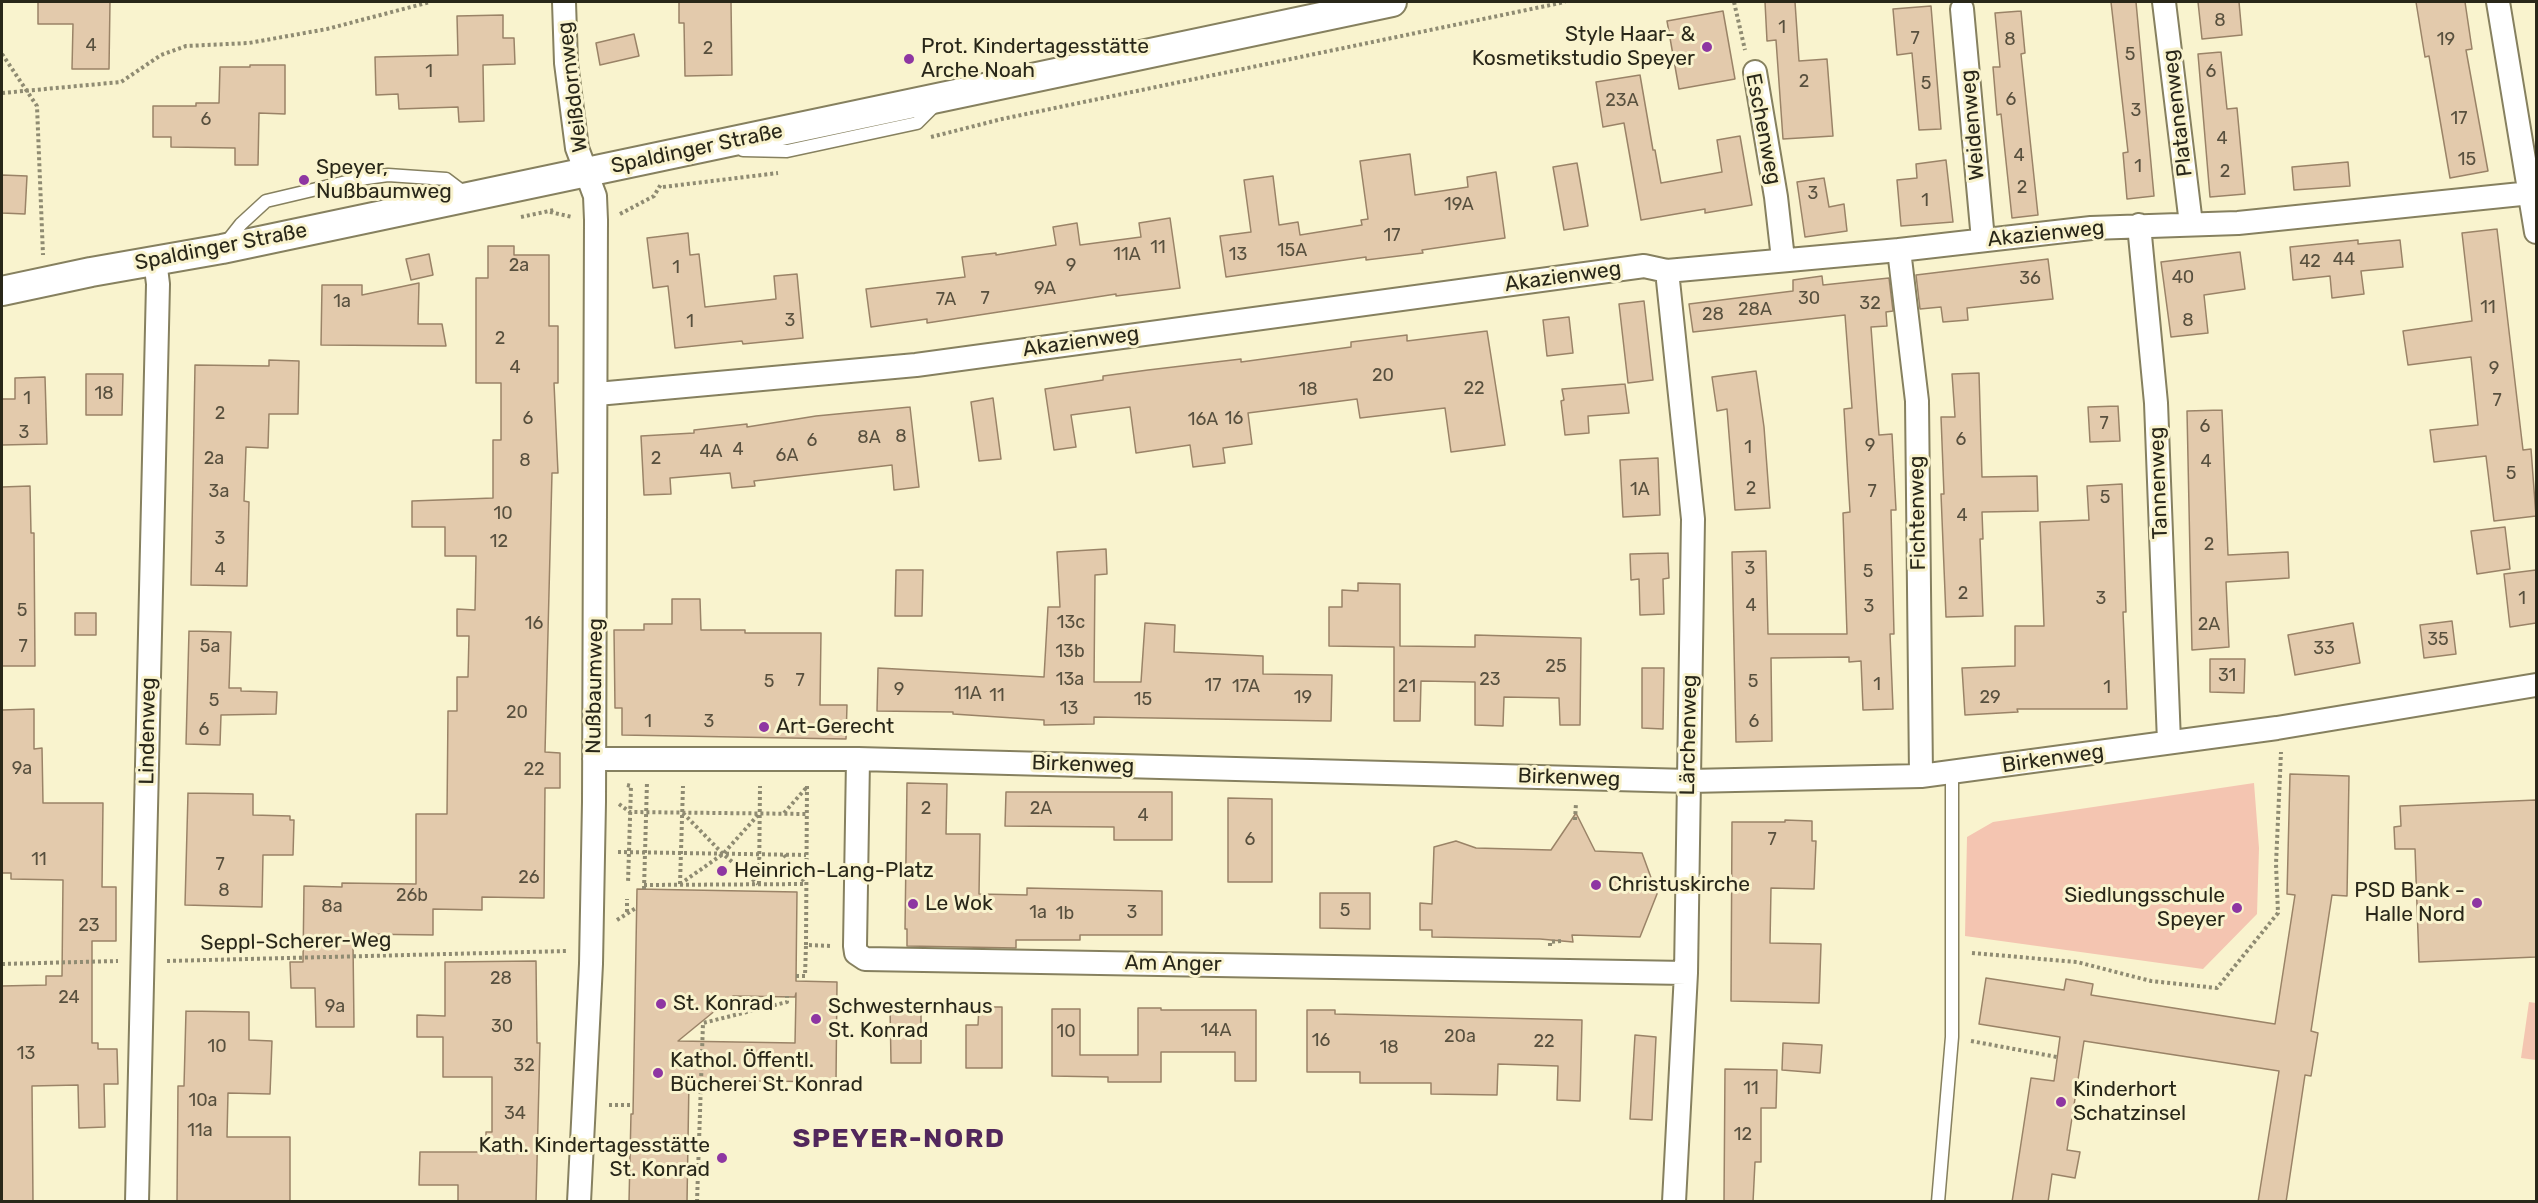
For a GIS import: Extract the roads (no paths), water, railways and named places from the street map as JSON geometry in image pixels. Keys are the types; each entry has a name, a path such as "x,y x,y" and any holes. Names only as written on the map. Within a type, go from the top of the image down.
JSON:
{"street":[{"name":"Weißdornweg","path":"564,2 565,56 577,148 585,171"},
{"name":"Spaldinger Straße","path":"2,291 222,249 468,195 1392,2"},
{"name":"Platanenweg","path":"2164,2 2192,224"},
{"path":"2498,2 2536,232"},
{"name":"Weidenweg","path":"1962,9 1983,240"},
{"name":"Eschenweg","path":"1755,72 1776,197 1783,259"},
{"name":"Nußbaumweg","path":"579,1202 591,951 597,394 595,202 585,171"},
{"name":"Akazienweg","path":"597,394 916,365 1644,266 1667,271 2139,225 2250,222 2531,194"},
{"name":"Tannenweg","path":"2139,225 2156,402 2169,742"},
{"name":"Fichtenweg","path":"1899,250 1917,401 1921,777"},
{"name":"Lindenweg","path":"137,1202 158,284 155,260"},
{"name":"Lärchenweg","path":"1667,271 1693,519 1686,973 1674,1202"},
{"name":"Birkenweg","path":"594,759 858,759 1689,782 1921,777 2277,728 2536,685"},
{"name":"Am Anger","path":"858,759 860,952 1686,973"}],"lane":[{"path":"222,249 241,224 266,201 359,179 388,175 446,179 468,195"},
{"path":"1938,1202 1952,1037 1954,952 1952,773"}],"place":[{"name":"Style Haar- & Kosmetikstudio Speyer","path":"1707,47"},
{"name":"Prot. Kindertagesstätte Arche Noah","path":"909,59"},
{"name":"Speyer, Nußbaumweg","path":"304,180"},
{"name":"Art-Gerecht","path":"764,727"},
{"name":"Heinrich-Lang-Platz","path":"722,871"},
{"name":"Christuskirche","path":"1596,885"},
{"name":"PSD Bank - Halle Nord","path":"2477,903"},
{"name":"Le Wok","path":"913,904"},
{"name":"Siedlungsschule Speyer","path":"2237,908"},
{"name":"St. Konrad","path":"661,1004"},
{"name":"Schwesternhaus St. Konrad","path":"816,1019"},
{"name":"Kathol. Öffentl. Bücherei St. Konrad","path":"658,1073"},
{"name":"Kinderhort Schatzinsel","path":"2061,1102"},
{"name":"Kath. Kindertagesstätte St. Konrad","path":"722,1158"}],"district":[{"name":"SPEYER-NORD","path":"899,1139"}]}
